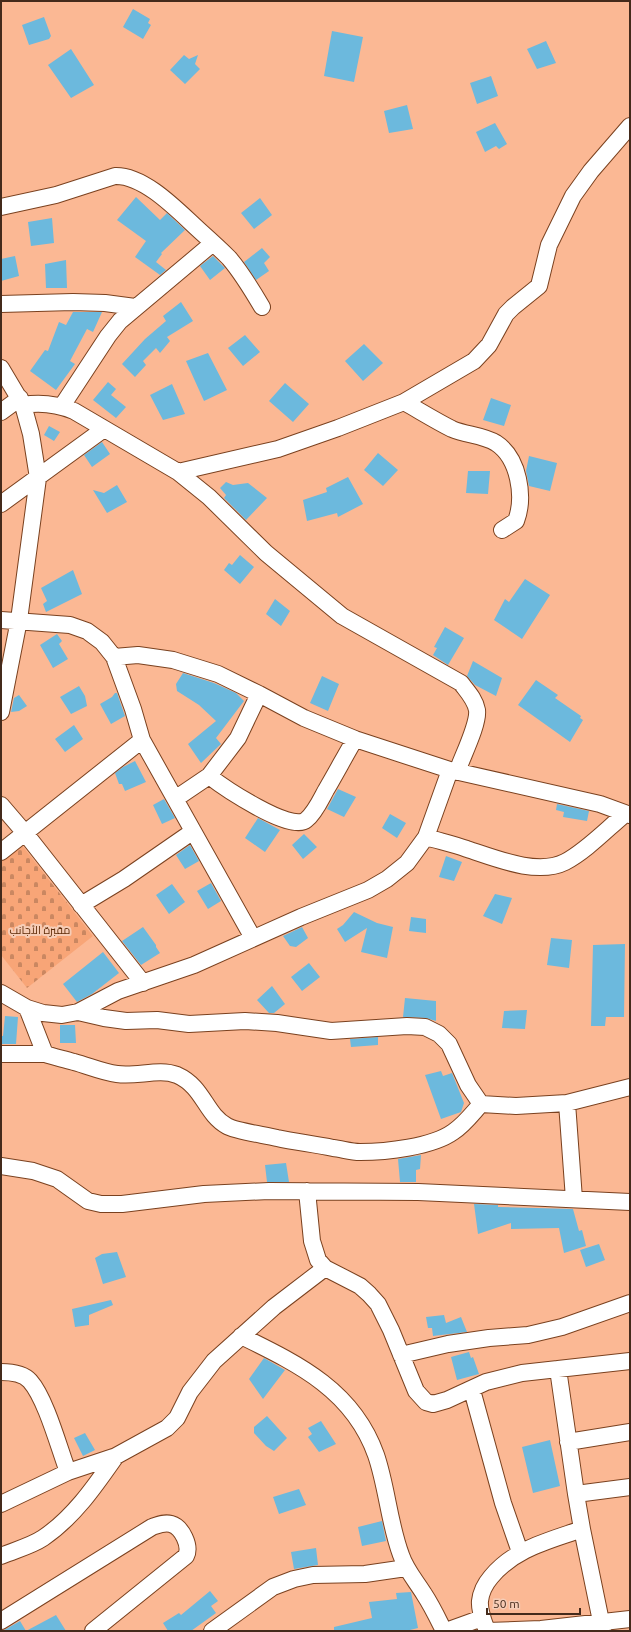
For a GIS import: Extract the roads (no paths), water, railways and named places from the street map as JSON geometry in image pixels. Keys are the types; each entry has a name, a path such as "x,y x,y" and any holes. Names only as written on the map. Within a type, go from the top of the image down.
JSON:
{"street":[{"path":"178,472 278,448 338,428 404,402 474,361 489,345 506,314 539,286 549,245 573,196 591,171 630,126"},
{"path":"1,207 56,195 85,186 103,178 122,175 139,182 154,191 229,258 242,275 262,307"},
{"path":"62,406 108,336 120,321 213,243"},
{"path":"1,304 73,302 104,303 135,307"},
{"path":"1,368 21,401 31,434 38,478 19,620 5,677 1,712"},
{"path":"1,412 21,401 62,406 74,411 178,472 209,497 266,553 342,616 461,683 473,699 476,710 477,720 453,771 426,837 408,863 387,879 368,890 300,917 194,965 118,991 78,1012"},
{"path":"404,402 452,428 495,443 508,455 515,470 520,491 520,502 516,521 502,530"},
{"path":"1,504 104,429"},
{"path":"1,620 19,620 70,625 87,631 102,642 114,657 133,709 142,740 192,832 253,938"},
{"path":"114,657 138,655 173,660 218,674 304,718 355,739 453,771 600,804 627,814"},
{"path":"175,799 209,776 238,738 259,694"},
{"path":"209,776 246,801 292,822 302,822 306,820 319,803 355,739"},
{"path":"1,852 142,740"},
{"path":"1,805 25,833 143,983"},
{"path":"426,837 505,861 532,867 548,866 565,862 586,848 627,814"},
{"path":"81,904 124,879 192,832"},
{"path":"1,994 27,1008 44,1013 62,1014 78,1012 126,1021 157,1020 189,1024 245,1021 277,1023 331,1031 407,1026 425,1028 439,1034 449,1044 468,1084 481,1104"},
{"path":"27,1008 45,1054"},
{"path":"1,1054 45,1054 74,1062 95,1070 132,1076 162,1072 177,1075 191,1083 201,1094 214,1115 221,1123 229,1128 304,1144 359,1152 388,1150 437,1140 457,1130 481,1104"},
{"path":"481,1104 522,1106 567,1103 630,1088"},
{"path":"567,1103 574,1199"},
{"path":"1,1166 33,1171 57,1179 88,1201 100,1204 122,1204 204,1194 269,1191 418,1192 630,1202"},
{"path":"307,1191 312,1241 318,1260 325,1268 348,1278 369,1294 378,1304 385,1316 416,1391 426,1402 433,1404 447,1400 472,1390 486,1382 505,1376 630,1361"},
{"path":"1,1504 68,1472 116,1456 167,1428 177,1418 190,1392 214,1360 274,1307 325,1268"},
{"path":"401,1355 448,1344 489,1338 528,1335 562,1327 630,1303"},
{"path":"241,1336 283,1357 312,1374 334,1391 350,1409 364,1430 376,1454 393,1529 406,1568 425,1595 445,1631 486,1627 541,1629 602,1627 630,1619"},
{"path":"558,1369 576,1494 602,1627"},
{"path":"1,1372 19,1373 29,1380 41,1398 68,1472"},
{"path":"472,1390 503,1503 520,1552"},
{"path":"568,1442 630,1432"},
{"path":"1,1556 42,1538 55,1529 86,1498 116,1456"},
{"path":"576,1494 630,1487"},
{"path":"1,1621 152,1527 164,1523 171,1524 176,1527 187,1543 188,1552 186,1556 93,1631"},
{"path":"486,1627 480,1603 481,1593 486,1584 506,1561 520,1552 582,1529"},
{"path":"212,1631 273,1586 294,1579 313,1575 365,1574 406,1568"}],"park label":[{"name":"مقبرة الأجانب","path":"40,930"}]}
